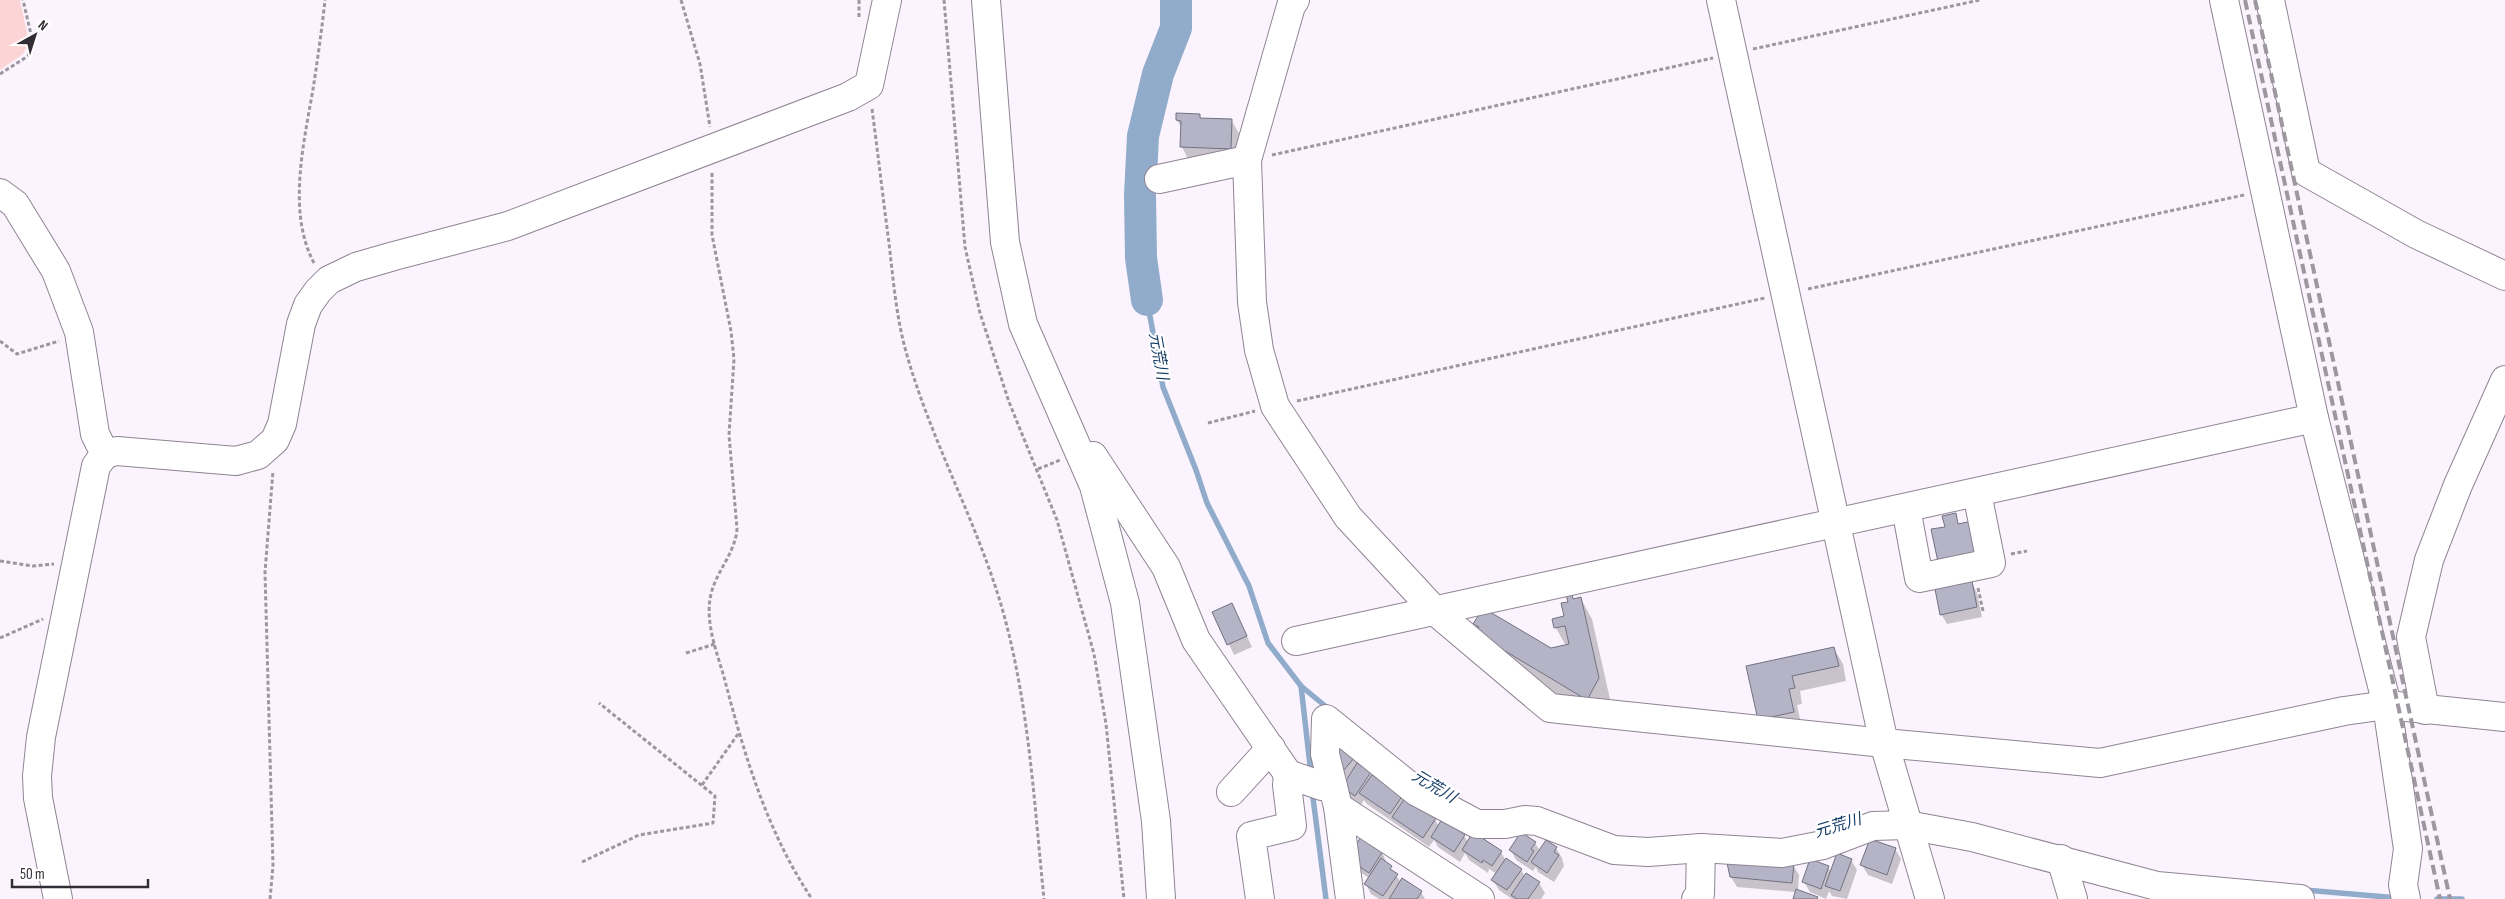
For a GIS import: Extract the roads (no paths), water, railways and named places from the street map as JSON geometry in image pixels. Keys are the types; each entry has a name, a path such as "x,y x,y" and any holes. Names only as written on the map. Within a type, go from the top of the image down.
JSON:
{"street":[{"path":"58,899 38,798 37,776 41,737 96,466 105,454 117,451 236,461 258,455 275,440 282,424 301,324 308,305 318,290 329,280 356,268 384,259 508,226 848,97 870,85 886,0"},
{"path":"986,0 1005,242 1023,324 1094,486 1125,603 1156,821 1161,899"},
{"path":"1295,0 1291,6 1247,160 1252,302 1259,350 1275,406 1348,517 1435,611 1550,708 1884,743 2100,763 2344,711 2388,706 2505,717"},
{"path":"1721,0 1884,743 1930,899"},
{"path":"2224,0 2314,418 2388,706 2408,848 2404,892"},
{"path":"2270,0 2306,172 2416,234 2505,276"},
{"path":"1159,179 1247,160"},
{"path":"0,193 15,204 56,271 79,335 95,434 105,454"},
{"path":"2425,710 2411,637 2429,560 2458,485 2505,380"},
{"path":"1296,641 2314,418"},
{"path":"1074,440 1089,449 1140,526 1166,567 1196,640 1270,748 1292,776 1331,793 1480,899"},
{"path":"1906,508 1919,578 1965,569 1991,563 1977,493"},
{"path":"1350,899 1325,754 1326,719 1417,792 1477,824 1505,824 1525,820 1537,822 1614,850 1648,852 1701,848 1782,853 1823,844 1874,826 1907,825 1972,837 2061,859 2157,886 2300,899"},
{"path":"1231,792 1270,748"},
{"path":"1260,899 1250,836 1292,826 1287,785 1292,776"},
{"path":"1696,899 1700,894 1701,848"},
{"path":"2061,859 2074,899"}],"waterway":[{"name":"元荒川","path":"1147,300 1141,258 1140,195 1143,136 1158,74 1176,28 1176,0"},
{"name":"元荒川","path":"1147,300 1163,387 1207,503 1249,586 1268,643 1301,686 1330,710"},
{"name":"元荒川","path":"1301,686 1311,774"},
{"name":"元荒川","path":"1312,790 1326,899"},
{"name":"元荒川","path":"2305,890 2398,898"},
{"name":"元荒川","path":"2437,899 2462,899"}],"railway":[{"path":"2245,0 2440,899"},
{"path":"2255,0 2450,899"}]}
